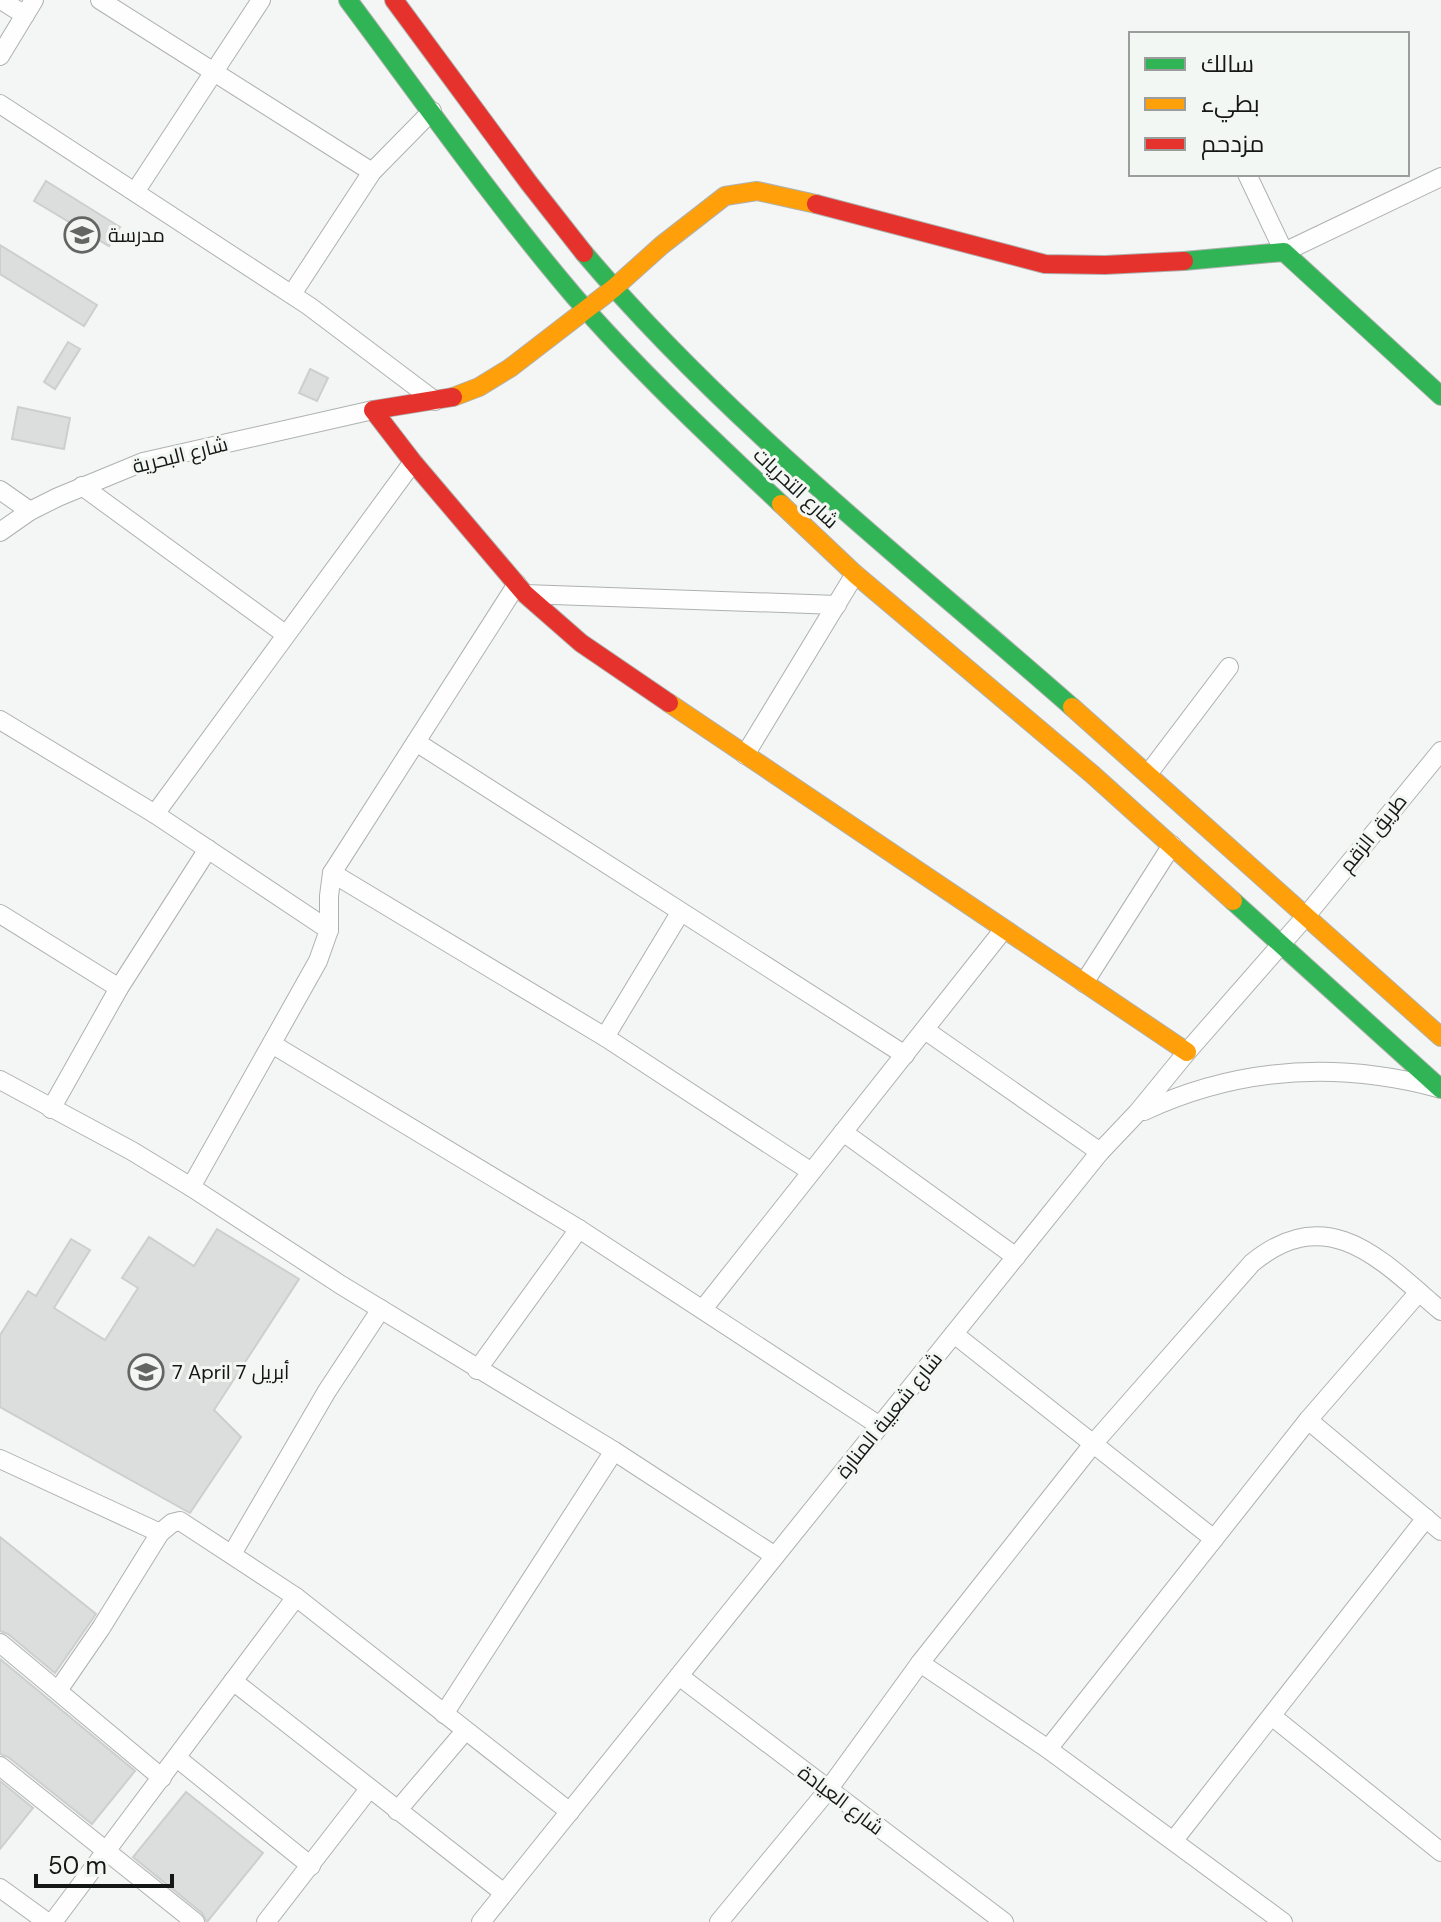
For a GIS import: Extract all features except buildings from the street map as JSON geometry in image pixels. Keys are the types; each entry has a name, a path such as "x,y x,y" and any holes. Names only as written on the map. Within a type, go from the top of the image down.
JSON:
{"main road":[{"name":"شارع التحريات","path":"348,0 501,205 586,309 685,414 855,574 1092,774 1441,1089"},
{"name":"شارع التحريات","path":"394,0 523,173 614,288 706,382 1441,1037"},
{"path":"1187,1052 581,643 521,589 373,410 435,401 465,393 490,380 614,288 662,245 725,196 757,191 1045,264 1078,266 1284,252 1441,396"}],"street":[{"path":"0,56 30,8 1,0"},
{"path":"100,0 372,172"},
{"path":"135,192 261,0"},
{"path":"0,104 292,294 435,401"},
{"path":"292,294 372,172 432,111"},
{"path":"1248,176 1284,252 1441,177"},
{"name":"شارع البحرية","path":"0,532 30,511 143,462 373,410"},
{"path":"155,814 413,462"},
{"path":"82,486 285,634"},
{"path":"0,490 30,511"},
{"path":"745,755 855,574"},
{"path":"191,1187 318,961 329,930 332,873 416,742 521,589 837,605"},
{"path":"1148,774 1229,667"},
{"path":"0,720 155,814 329,930"},
{"path":"416,742 905,1055"},
{"name":"طريق الزقم","path":"1306,916 1441,751"},
{"path":"1084,983 1172,845"},
{"path":"51,1109 119,988 208,849"},
{"path":"332,873 605,1037 810,1171"},
{"path":"605,1037 680,913"},
{"path":"0,914 119,988"},
{"name":"شارع شعبية المنارة","path":"481,1922 1100,1152 1306,916"},
{"path":"703,1309 1004,929"},
{"path":"925,1030 1100,1152"},
{"path":"272,1044 579,1229 880,1426"},
{"path":"1137,1113 1202,1088 1281,1072 1374,1074 1441,1089"},
{"path":"0,1080 132,1151 191,1187 477,1370 614,1451 775,1556"},
{"path":"843,1132 1016,1257"},
{"path":"477,1370 579,1229"},
{"path":"722,1921 828,1790 920,1663 1093,1444 1252,1263 1280,1243 1319,1236 1360,1247 1381,1258 1441,1311"},
{"path":"1048,1749 1308,1420 1419,1292"},
{"path":"232,1554 327,1391 381,1309"},
{"path":"954,1334 1214,1539"},
{"path":"1308,1420 1441,1531"},
{"path":"444,1714 614,1451"},
{"path":"2,1464 160,1533"},
{"path":"1174,1840 1426,1518"},
{"path":"59,1689 160,1533 172,1523 180,1521 296,1597 570,1812"},
{"path":"0,1888 50,1922 296,1597"},
{"path":"0,1643 59,1689 162,1778"},
{"path":"920,1663 1048,1749 1283,1922"},
{"name":"شارع العيادة","path":"679,1676 1004,1922"},
{"path":"233,1681 504,1893"},
{"path":"1273,1717 1441,1852"},
{"path":"397,1811 465,1731"},
{"path":"177,1758 311,1866"},
{"path":"0,1766 195,1922"},
{"path":"266,1922 369,1789"}],"traffic: fast":[{"path":"348,0 487,187 574,296 649,377 781,504"},
{"path":"1184,261 1284,252 1441,396"},
{"path":"584,253 640,315 758,433 1072,707"},
{"path":"1233,901 1441,1089"}],"traffic: slow":[{"path":"453,397 479,387 510,368 614,288 662,245 725,196 757,191 816,204"},
{"path":"781,504 855,574 1092,774 1233,901"},
{"path":"669,703 1187,1052"},
{"path":"1072,707 1441,1037"}],"traffic: jam":[{"path":"394,0 584,253"},
{"path":"816,204 1045,264 1184,261"},
{"path":"453,397 373,410 525,594 581,643 669,703"}],"place":[{"name":"مدرسة","path":"82,235"},
{"name":"7 April 7 أبريل","path":"146,1372"}]}
